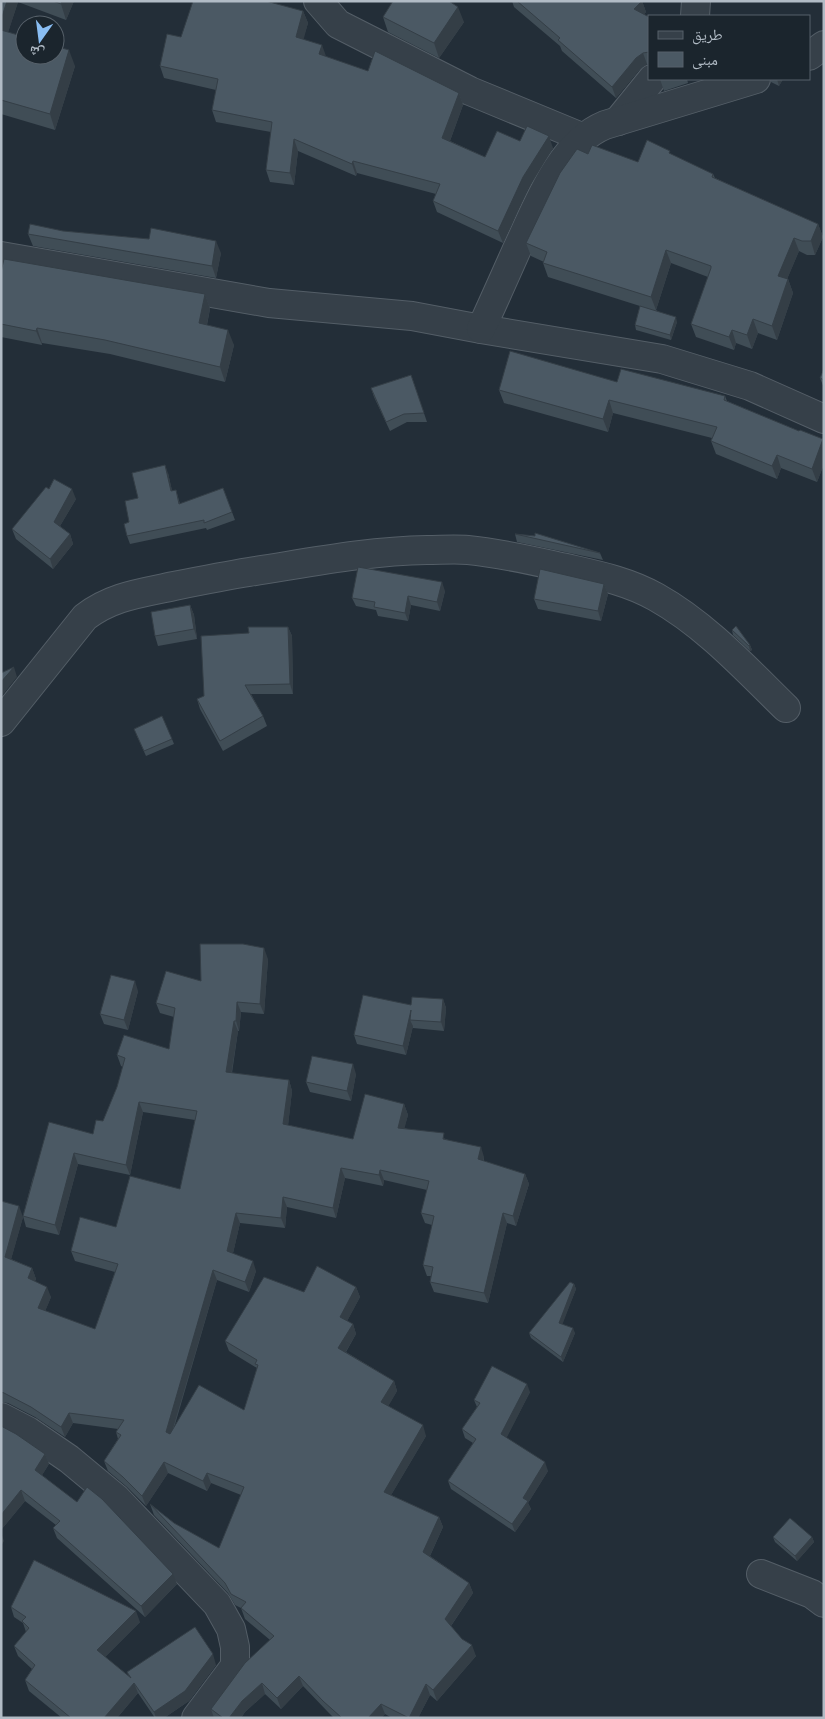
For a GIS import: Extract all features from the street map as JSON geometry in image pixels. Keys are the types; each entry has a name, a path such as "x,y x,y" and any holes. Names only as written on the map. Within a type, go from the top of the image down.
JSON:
{"street":[{"path":"318,1 338,24 470,90 584,138"},
{"path":"695,15 696,1"},
{"path":"810,55 824,45"},
{"path":"618,121 651,80"},
{"path":"481,330 538,203 562,162 584,138 594,130 618,121 753,80"},
{"path":"1,256 269,302 412,316 481,330 662,359 750,386 824,419"},
{"path":"1,722 86,617 98,607 121,597 225,576 397,550 468,550 533,561 608,578 639,589 655,596 688,618 717,642 786,708"},
{"path":"1,1416 28,1431 69,1459 116,1498 217,1604 231,1629 235,1647 235,1666 196,1718"},
{"path":"761,1574 812,1594 824,1602"}],"building":[{"path":"1,1 7,1 1,20"},
{"path":"193,1 266,1 303,11 296,37 322,45 319,54 368,71 375,51 459,93 442,138 485,157 497,131 520,141 527,126 549,136 523,177 498,231 433,201 440,184 353,161 352,164 294,139 290,173 266,170 272,122 212,110 218,79 160,66 167,34 181,37"},
{"path":"393,1 449,1 458,7 434,43 383,17"},
{"path":"517,1 642,1 634,9 648,16 648,52 636,58 612,87 558,40 560,38"},
{"path":"1,30 15,34 15,65 65,65 50,114 1,100"},
{"path":"65,49 69,50 65,63"},
{"path":"647,140 713,174 712,177 818,224 811,241 802,241 794,238 778,276 788,279 772,326 753,319 747,335 732,330 729,337 691,324 711,266 666,250 651,297 543,263 547,252 526,243 560,173 577,149 588,154 592,145 638,162"},
{"path":"30,224 63,231 149,239 151,228 216,241 212,266 28,234"},
{"path":"4,259 205,294 199,323 228,330 220,367 105,340 37,328 36,331 1,324 1,272"},
{"path":"640,306 676,317 670,335 635,325"},
{"path":"510,351 617,382 621,369 725,396 724,400 823,439 812,469 777,455 772,466 711,441 717,427 609,400 603,419 499,390"},
{"path":"824,369 824,380 820,378"},
{"path":"411,375 424,413 404,414 386,422 371,388"},
{"path":"165,465 171,491 176,490 179,504 223,488 232,512 204,523 204,520 127,536 124,524 129,522 125,501 138,498 132,473"},
{"path":"54,479 72,489 54,522 70,534 50,559 12,529 46,487 49,489"},
{"path":"535,533 600,553 515,534 535,536"},
{"path":"358,567 442,582 437,602 408,596 405,613 374,607 375,602 352,598"},
{"path":"540,569 604,584 598,611 534,599"},
{"path":"190,605 194,629 155,636 151,612"},
{"path":"736,626 750,645 749,646 732,630"},
{"path":"248,627 288,627 290,684 245,685 263,716 220,741 197,699 204,696 201,636 249,633"},
{"path":"14,667 1,682 1,673"},
{"path":"162,716 172,739 144,751 134,729"},
{"path":"200,944 243,944 264,948 260,1004 237,1002 236,1021 234,1021 226,1072 289,1080 283,1124 353,1139 365,1094 404,1104 398,1128 444,1133 443,1139 481,1147 478,1159 525,1174 513,1216 503,1213 484,1293 430,1282 433,1267 423,1265 434,1216 421,1213 429,1181 380,1170 379,1175 341,1168 333,1208 283,1197 281,1218 236,1213 227,1251 253,1261 245,1282 213,1270 166,1432 170,1434 199,1385 244,1410 258,1365 255,1364 257,1360 225,1341 264,1277 304,1292 317,1266 356,1287 340,1317 353,1324 338,1348 394,1381 381,1402 423,1425 384,1492 439,1517 423,1552 469,1583 445,1619 462,1639 472,1645 433,1690 426,1684 409,1718 381,1704 368,1718 342,1718 299,1676 277,1698 262,1683 242,1701 229,1718 223,1718 211,1709 245,1663 274,1636 241,1608 246,1602 231,1594 225,1583 150,1504 174,1523 219,1548 244,1487 207,1473 203,1481 164,1462 142,1496 104,1461 121,1435 116,1432 124,1420 69,1413 61,1427 31,1407 1,1392 1,1201 19,1206 5,1257 32,1268 28,1278 47,1287 38,1308 95,1329 118,1264 71,1251 80,1217 116,1227 130,1176 180,1189 197,1111 139,1102 126,1165 74,1153 55,1225 23,1216 49,1122 93,1134 96,1120 103,1121 117,1087 125,1058 117,1055 124,1035 169,1049 175,1008 156,1003 166,971 201,981"},
{"path":"111,975 135,981 124,1020 100,1014"},
{"path":"363,995 411,1005 412,997 443,999 441,1022 410,1020 411,1010 403,1046 354,1035"},
{"path":"312,1056 353,1064 347,1091 306,1082"},
{"path":"570,1282 574,1284 559,1323 573,1328 561,1357 529,1333"},
{"path":"492,1366 527,1384 501,1434 545,1462 523,1498 528,1501 512,1524 448,1481 476,1439 462,1429 480,1403 474,1400"},
{"path":"1,1426 45,1454 35,1470 77,1502 87,1487 102,1499 173,1574 141,1606 53,1528 60,1521 21,1490 1,1515"},
{"path":"790,1518 812,1537 795,1556 773,1537"},
{"path":"34,1560 136,1611 97,1650 131,1678 127,1672 195,1627 213,1654 185,1691 154,1712 134,1683 104,1718 71,1718 25,1680 35,1665 14,1646 29,1628 22,1621 26,1617 11,1607"}]}
